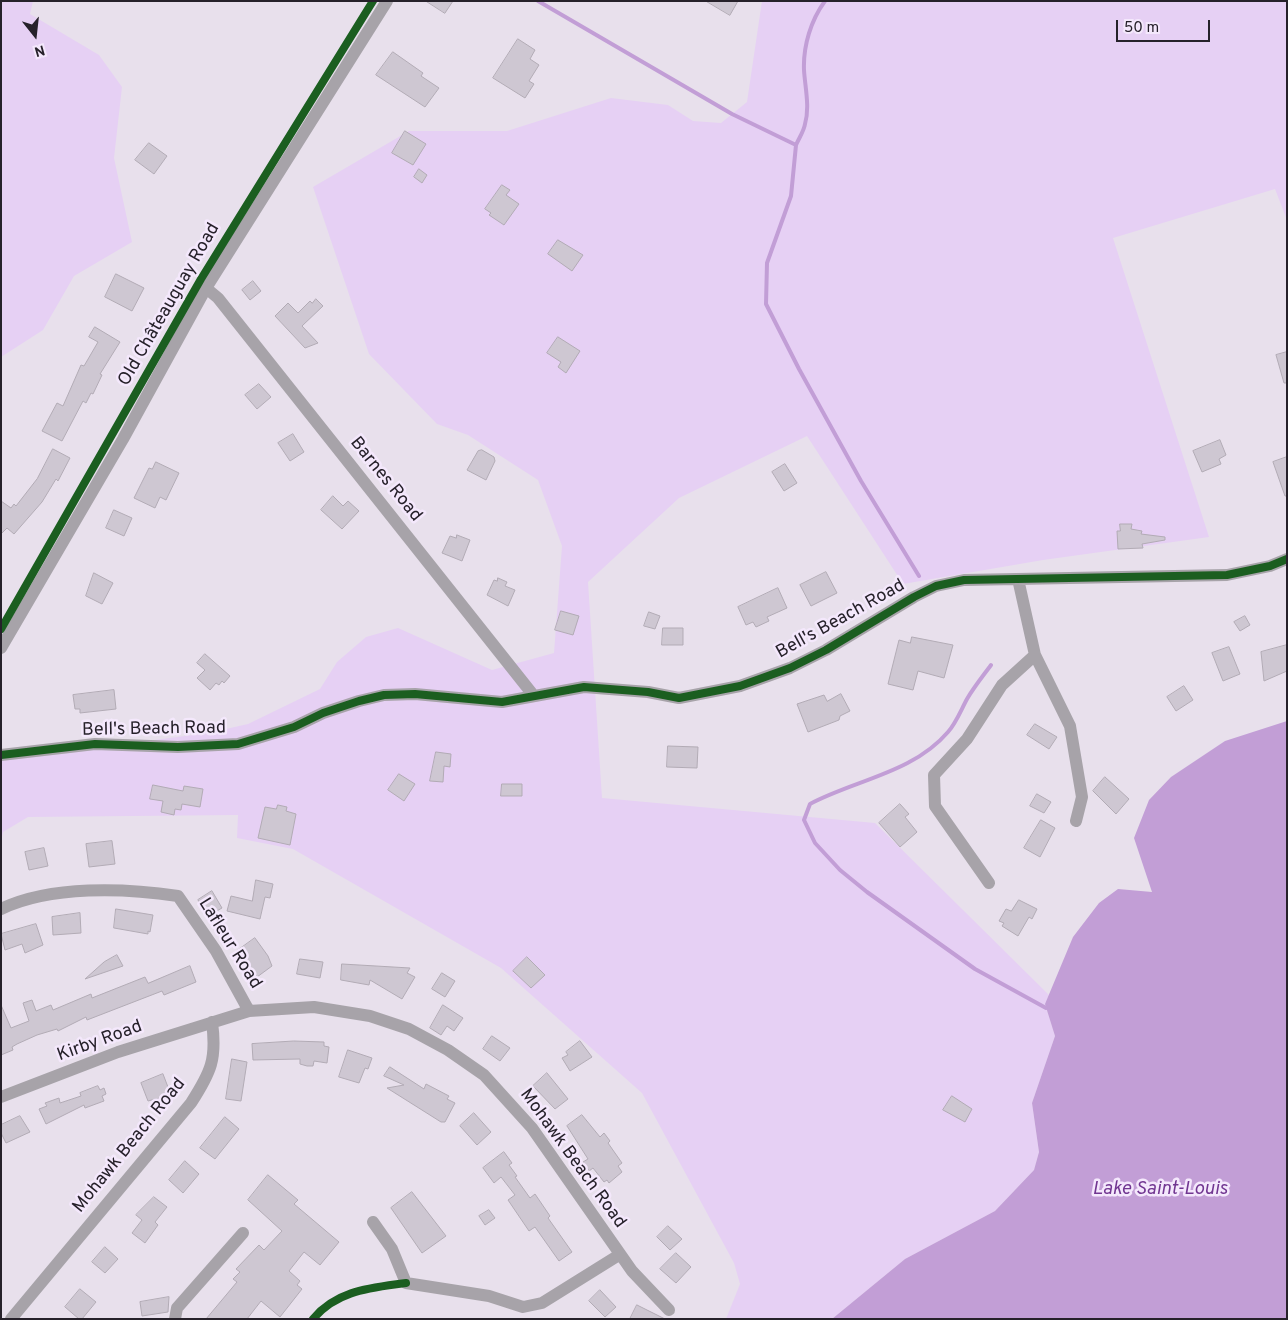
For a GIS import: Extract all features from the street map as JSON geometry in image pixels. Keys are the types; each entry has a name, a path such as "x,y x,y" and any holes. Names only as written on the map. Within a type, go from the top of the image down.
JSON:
{"street":[{"name":"Old Châteauguay Road","path":"1,648 123,439 206,288 387,1"},
{"name":"Barnes Road","path":"206,288 218,298 534,696"},
{"name":"Bell's Beach Road","path":"1,755 95,744 178,747 238,744 294,727 323,713 358,701 384,695 415,694 502,702 584,687 648,692 679,698 740,686 790,668 826,650 914,597 936,586 964,580 1227,575 1270,566 1287,559"},
{"path":"1018,578 1035,654 1070,726 1082,798 1076,822"},
{"path":"989,883 935,806 934,775 967,739 1002,685 1035,654"},
{"name":"Lafleur Road","path":"1,909 24,900 113,889 178,896 216,951 249,1011"},
{"name":"Mohawk Beach Road","path":"11,1319 191,1103 205,1080 212,1063 215,1048 212,1022 249,1011 314,1007 370,1016 410,1029 448,1050 484,1074 532,1128 619,1255 668,1310"},
{"name":"Kirby Road","path":"1,1097 118,1052 212,1022"},
{"path":"373,1222 392,1249 406,1283 489,1296 523,1307 542,1303 619,1255"},
{"path":"175,1319 178,1308 242,1233"}],"shaded area":[{"path":"1,1 33,1 30,14 99,55 122,87 114,158 132,242 74,276 43,330 1,357"},
{"path":"762,1 1287,1 1287,220 1275,189 1113,238 1209,537 1043,560 903,584 807,436 679,498 588,582 602,798 875,823 1049,995 1045,1004 1055,1036 1032,1103 1039,1152 1034,1170 995,1211 905,1259 832,1319 726,1319 740,1284 734,1263 642,1093 501,968 293,849 237,838 238,815 28,817 3,832 1,842 1,760 208,733 248,724 320,689 337,662 366,637 398,628 492,670 554,653 562,546 538,480 468,435 437,424 369,354 313,187 409,131 507,131 611,98 668,105 693,121 721,123 747,102"}],"water":[{"name":"Lake Saint-Louis","path":"1287,721 1287,1319 832,1319 905,1259 995,1211 1034,1170 1039,1152 1032,1103 1055,1036 1045,1004 1073,937 1099,903 1118,889 1152,892 1134,838 1149,800 1171,777 1225,741"}],"building":[{"path":"426,1 453,1 445,13"},
{"path":"706,1 738,1 730,15"},
{"path":"518,39 535,50 530,59 539,65 529,81 534,84 525,98 493,78"},
{"path":"393,52 423,73 421,76 439,88 425,107 376,75"},
{"path":"405,131 426,144 413,165 392,153"},
{"path":"149,143 167,156 154,174 135,160"},
{"path":"419,169 427,175 422,183 414,177"},
{"path":"502,185 510,190 506,195 519,204 504,225 489,215 491,213 485,209"},
{"path":"558,240 583,255 572,271 548,254"},
{"path":"116,274 144,288 132,311 105,297"},
{"path":"253,281 261,291 250,300 242,290"},
{"path":"316,299 323,306 302,326 318,343 305,348 275,316 288,303 298,313 310,301 312,303"},
{"path":"95,327 120,342 100,374 102,375 93,394 91,393 86,403 83,401 62,441 42,431 57,403 63,406 81,365 84,366 98,342 89,337"},
{"path":"558,337 580,351 566,373 558,367 561,362 547,353"},
{"path":"1287,352 1287,383 1284,383 1276,355"},
{"path":"259,384 271,397 257,409 245,395"},
{"path":"293,434 304,452 290,461 278,443"},
{"path":"1220,440 1226,455 1219,459 1221,464 1202,472 1193,451"},
{"path":"53,449 70,458 58,481 56,479 42,502 14,534 7,528 1,534 1,501 11,508 14,504 16,506 37,479"},
{"path":"482,450 494,457 495,461 486,480 467,470 478,451"},
{"path":"1287,457 1287,496 1285,496 1273,462"},
{"path":"156,462 179,473 166,500 160,497 155,508 134,498 149,468 152,469"},
{"path":"785,464 797,483 784,491 772,472"},
{"path":"333,496 343,506 348,501 359,511 342,529 321,510"},
{"path":"114,510 132,518 124,536 106,528"},
{"path":"1120,524 1132,524 1131,529 1142,531 1141,534 1165,537 1165,540 1142,544 1143,548 1118,549 1117,531 1120,531"},
{"path":"457,535 470,540 462,561 442,553 450,536 456,538"},
{"path":"826,572 837,593 811,606 800,585"},
{"path":"94,573 113,583 102,604 86,596"},
{"path":"498,578 507,582 505,586 515,590 508,606 487,595 494,580 497,581"},
{"path":"778,588 787,608 767,617 769,621 756,627 753,622 746,625 738,607"},
{"path":"561,611 579,616 573,635 555,630"},
{"path":"649,612 660,616 655,629 644,626"},
{"path":"1245,616 1250,625 1240,631 1234,622"},
{"path":"663,628 683,628 683,645 662,645"},
{"path":"912,637 953,645 944,678 918,671 913,690 888,684 899,640 910,643"},
{"path":"1287,645 1287,671 1264,681 1261,652"},
{"path":"1229,647 1240,674 1223,681 1212,653"},
{"path":"205,654 230,676 224,683 222,681 219,685 216,683 210,690 197,678 205,670 197,663"},
{"path":"1184,686 1193,700 1176,711 1167,697"},
{"path":"114,690 116,709 80,713 80,709 75,709 73,695"},
{"path":"841,694 850,711 840,716 839,720 808,732 797,704 824,695 827,701"},
{"path":"1035,724 1057,737 1049,749 1027,735"},
{"path":"668,746 698,747 697,768 667,767"},
{"path":"436,752 451,754 450,767 444,766 443,782 430,781"},
{"path":"399,774 415,784 404,801 388,790"},
{"path":"1105,777 1129,799 1116,814 1093,791"},
{"path":"502,784 522,784 522,796 501,796"},
{"path":"153,785 183,791 184,786 203,789 200,807 182,804 181,810 175,809 174,815 161,812 163,801 150,799"},
{"path":"1037,794 1051,802 1044,813 1030,806"},
{"path":"900,804 909,814 905,817 917,832 900,847 879,823"},
{"path":"278,805 287,807 286,811 296,814 290,845 258,838 265,807 276,809"},
{"path":"1041,820 1055,828 1040,857 1024,848"},
{"path":"112,841 115,864 89,867 86,844"},
{"path":"44,848 48,866 29,870 25,852"},
{"path":"256,880 273,884 270,898 265,897 260,919 227,911 231,896 252,901"},
{"path":"212,891 222,908 208,916 198,900"},
{"path":"1019,900 1037,909 1032,919 1029,917 1018,936 1002,926 1004,923 999,921 1006,909 1011,911"},
{"path":"116,909 153,915 150,932 148,931 148,934 114,928"},
{"path":"80,913 81,933 53,935 52,917"},
{"path":"36,924 43,945 25,953 22,944 5,950 1,934"},
{"path":"255,938 268,956 272,966 257,977 237,951"},
{"path":"117,955 123,966 85,979 104,962"},
{"path":"527,957 545,975 531,988 513,971"},
{"path":"300,959 323,962 320,978 297,974"},
{"path":"342,964 410,968 407,973 415,977 402,999 370,980 369,985 341,980"},
{"path":"190,966 196,982 164,995 162,991 87,1020 86,1017 58,1031 57,1029 37,1035 17,1044 12,1047 13,1050 1,1055 1,1005 11,1028 29,1021 23,1003 32,1000 36,1011 51,1005 53,1010 91,994 92,998 145,977 148,983"},
{"path":"442,973 455,981 445,997 432,989"},
{"path":"443,1005 463,1018 454,1031 447,1026 441,1035 430,1028"},
{"path":"492,1036 510,1048 500,1061 483,1049"},
{"path":"294,1041 324,1042 324,1046 329,1047 327,1063 314,1061 313,1066 307,1066 300,1064 300,1059 253,1060 252,1044"},
{"path":"580,1041 592,1057 570,1071 562,1058 568,1055 566,1052"},
{"path":"348,1050 372,1058 368,1069 365,1068 359,1083 339,1077"},
{"path":"232,1059 247,1062 241,1101 226,1099"},
{"path":"390,1067 424,1089 426,1084 449,1096 447,1099 455,1103 445,1122 441,1122 387,1088 404,1085 384,1076"},
{"path":"547,1073 568,1099 555,1109 533,1086"},
{"path":"163,1074 171,1095 148,1101 141,1083"},
{"path":"98,1086 100,1090 104,1088 106,1094 102,1096 104,1101 85,1108 84,1105 46,1124 39,1109 47,1106 45,1103 59,1098 60,1103 81,1096 80,1093"},
{"path":"952,1096 972,1109 965,1122 943,1110"},
{"path":"474,1113 491,1132 477,1145 460,1126"},
{"path":"582,1115 600,1137 604,1133 610,1141 608,1143 622,1163 618,1166 622,1172 609,1183 607,1180 604,1182 593,1168 589,1171 583,1162 588,1159 567,1126"},
{"path":"20,1116 30,1132 6,1143 1,1133 1,1125"},
{"path":"225,1117 239,1129 215,1159 200,1148"},
{"path":"504,1152 512,1163 509,1165 517,1176 515,1177 530,1198 535,1194 550,1216 548,1218 572,1252 559,1261 535,1227 529,1231 508,1200 515,1195 501,1177 494,1183 483,1168"},
{"path":"185,1161 199,1174 183,1193 169,1180"},
{"path":"268,1175 298,1200 294,1204 339,1242 320,1265 304,1252 289,1271 300,1281 297,1285 302,1289 280,1317 261,1301 247,1319 206,1319 237,1282 233,1279 240,1272 236,1269 259,1245 264,1250 282,1231 248,1200"},
{"path":"412,1192 446,1236 422,1253 391,1208"},
{"path":"154,1197 167,1207 155,1222 158,1225 145,1243 132,1233 142,1220 136,1215"},
{"path":"489,1210 495,1218 485,1225 479,1216"},
{"path":"668,1226 682,1239 670,1250 657,1237"},
{"path":"105,1247 118,1259 105,1273 92,1262"},
{"path":"676,1253 691,1267 676,1283 660,1269"},
{"path":"80,1289 96,1302 82,1319 79,1319 65,1307"},
{"path":"600,1290 616,1307 605,1317 589,1301"},
{"path":"169,1297 168,1312 142,1316 140,1302"},
{"path":"637,1305 665,1319 630,1319"}],"waterway":[{"path":"538,1 732,114 796,145 791,196 767,263 766,304 799,369 861,481 919,576"},
{"path":"796,145 804,129 806,117 805,52 812,25 825,1"},
{"path":"991,665 970,695 956,721 934,746 901,766 810,804 804,820 815,843 840,870 867,892 975,969 1046,1008"}],"cycle path":[{"path":"1,629 201,279 373,1"},
{"path":"1,755 95,744 178,747 238,744 294,727 323,713 384,695 415,694 502,702 584,687 648,692 679,698 740,686 790,668 826,650 914,597 936,586 964,580 1227,575 1270,566 1287,559"},
{"path":"313,1319 322,1309 344,1296 368,1289 406,1283"}]}
